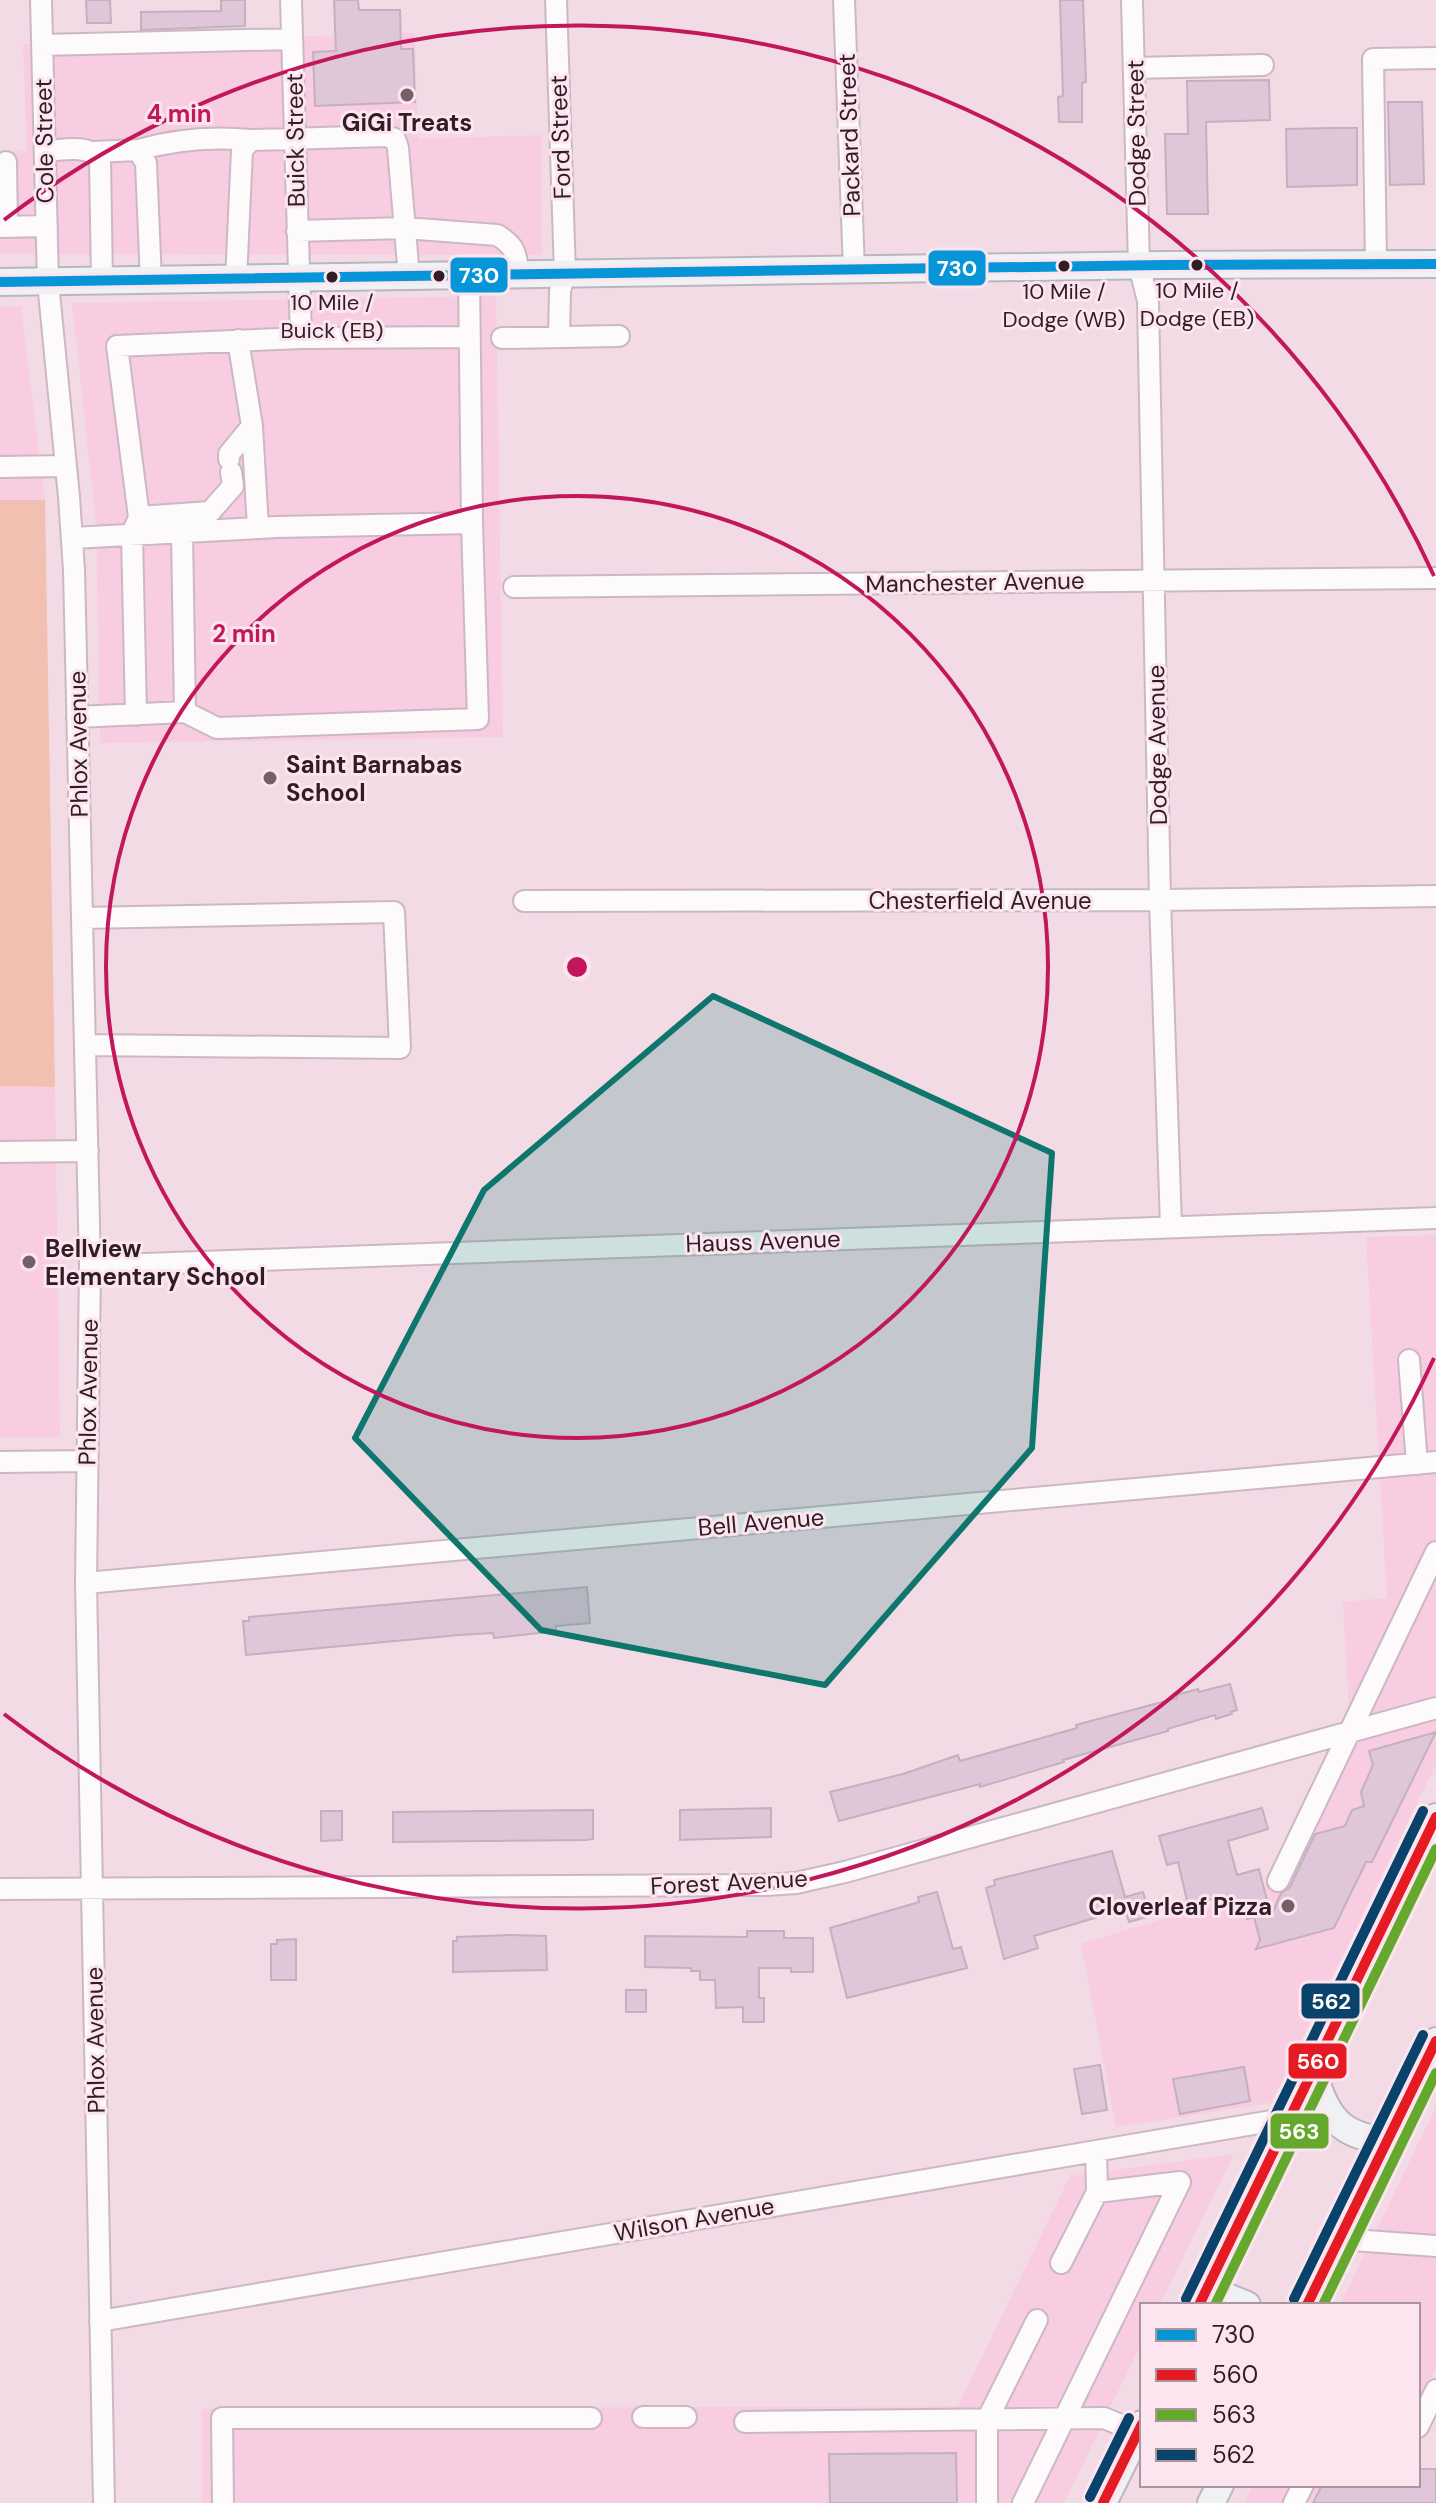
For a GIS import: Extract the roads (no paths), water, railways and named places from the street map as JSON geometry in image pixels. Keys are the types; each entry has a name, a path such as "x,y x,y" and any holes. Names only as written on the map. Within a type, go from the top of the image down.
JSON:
{"main road":[{"path":"0,282 1139,265 1436,264"},
{"path":"1202,2300 1436,1817"},
{"path":"1308,2303 1436,2041"},
{"path":"1312,2070 1327,2108 1345,2130 1369,2140 1388,2140"},
{"path":"1202,2300 1220,2294 1242,2303"},
{"path":"1103,2503 1140,2428"}],"street":[{"name":"Cole Street","path":"41,0 48,282"},
{"name":"Buick Street","path":"291,0 301,338"},
{"name":"Ford Street","path":"556,0 565,274 560,291 559,337"},
{"name":"Packard Street","path":"844,0 854,271"},
{"name":"Dodge Street","path":"1132,0 1139,265"},
{"path":"42,45 292,39"},
{"path":"1376,264 1373,59 1436,58"},
{"path":"1134,68 1263,65"},
{"path":"45,151 138,150 177,139 226,137 251,140 386,136 395,139 409,277"},
{"path":"236,280 242,150 251,140"},
{"path":"138,150 146,163 151,281"},
{"path":"94,152 100,158 102,281"},
{"path":"6,162 4,227 47,226"},
{"path":"297,231 405,228 497,235 510,243 519,275"},
{"name":"Dodge Avenue","path":"1139,265 1148,301 1160,900 1171,1226"},
{"path":"77,717 185,712 217,728 478,719 469,276"},
{"name":"Phlox Avenue","path":"48,282 72,538 88,1151 90,1266 86,1583 104,2503"},
{"path":"502,338 619,336"},
{"path":"136,715 135,526 117,346 301,338 470,337"},
{"path":"238,340 252,426 258,528"},
{"path":"72,538 210,512 233,486 229,454 252,426"},
{"path":"0,467 66,466"},
{"path":"135,526 182,533 472,523"},
{"path":"182,533 185,712"},
{"name":"Manchester Avenue","path":"514,587 1436,578"},
{"name":"Chesterfield Avenue","path":"524,901 1160,900 1436,896"},
{"path":"82,918 394,912 400,1048 85,1045"},
{"path":"0,1152 88,1151"},
{"name":"Hauss Avenue","path":"90,1266 1436,1218"},
{"path":"1409,1360 1426,1463"},
{"path":"0,1462 87,1461"},
{"name":"Bell Avenue","path":"86,1583 1426,1463"},
{"path":"1278,1881 1436,1552"},
{"name":"Forest Avenue","path":"0,1889 796,1883 1436,1708"},
{"name":"Wilson Avenue","path":"100,2321 1289,2118"},
{"path":"1061,2263 1097,2192 1096,2151"},
{"path":"1023,2503 1180,2182 1097,2192"},
{"path":"1339,2239 1436,2246"},
{"path":"987,2503 987,2420 1037,2320"},
{"path":"1420,2423 1436,2390"},
{"path":"643,2417 686,2417"},
{"path":"223,2503 222,2418 591,2418"},
{"path":"745,2422 1104,2418 1140,2428"}],"place":[{"name":"GiGi Treats","path":"407,95"},
{"name":"10 Mile / Dodge (EB)","path":"1197,265"},
{"name":"10 Mile / Dodge (WB)","path":"1064,266"},
{"name":"10 Mile / Buick (EB)","path":"332,277"},
{"name":"Saint Barnabas School","path":"270,778"},
{"name":"Bellview Elementary School","path":"29,1262"},
{"name":"Cloverleaf Pizza","path":"1288,1906"}]}
